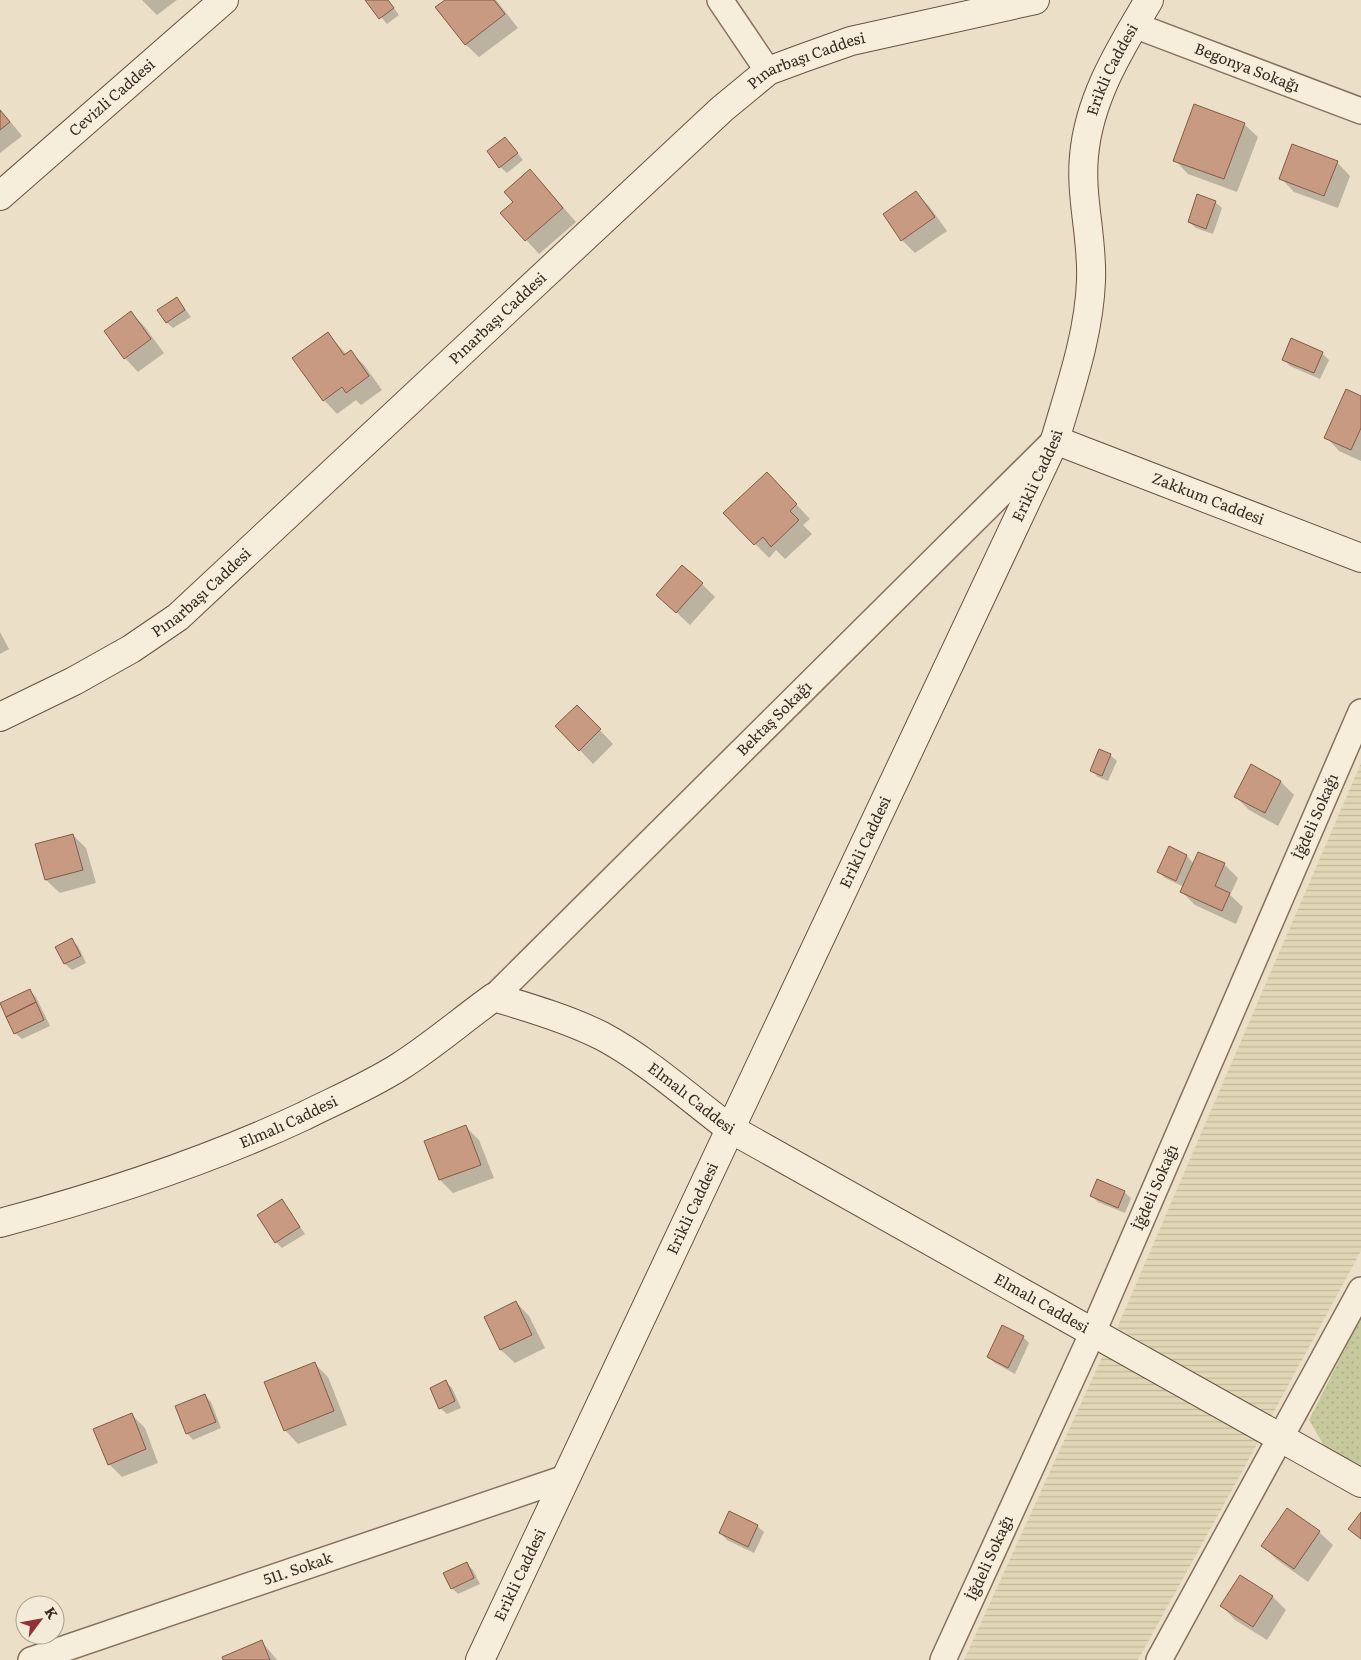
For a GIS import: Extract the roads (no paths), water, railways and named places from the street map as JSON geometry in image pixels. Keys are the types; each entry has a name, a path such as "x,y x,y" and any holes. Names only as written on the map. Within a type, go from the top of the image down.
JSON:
{"street":[{"name":"Cevizli Caddesi","path":"0,196 224,0"},
{"path":"720,0 768,71"},
{"name":"Pınarbaşı Caddesi","path":"0,717 115,658 178,616 722,109 768,71 851,41 1036,0"},
{"name":"Erikli Caddesi","path":"480,1660 729,1128 1055,440 1077,362 1087,318 1091,282 1084,157 1089,127 1098,96 1115,57 1149,0"},
{"name":"Begonya Sokağı","path":"1134,25 1361,111"},
{"name":"Zakkum Caddesi","path":"1055,440 1361,558"},
{"name":"Bektaş Sokağı","path":"494,997 1055,440"},
{"name":"İğdeli Sokağı","path":"943,1660 1092,1332 1361,712"},
{"name":"Elmalı Caddesi","path":"0,1223 141,1182 206,1159 271,1131 352,1093 399,1067 494,997 554,1016 602,1037 640,1061 729,1128 1361,1483"},
{"path":"1159,1660 1282,1438 1361,1290"},
{"name":"511. Sokak","path":"31,1660 565,1478"}]}
